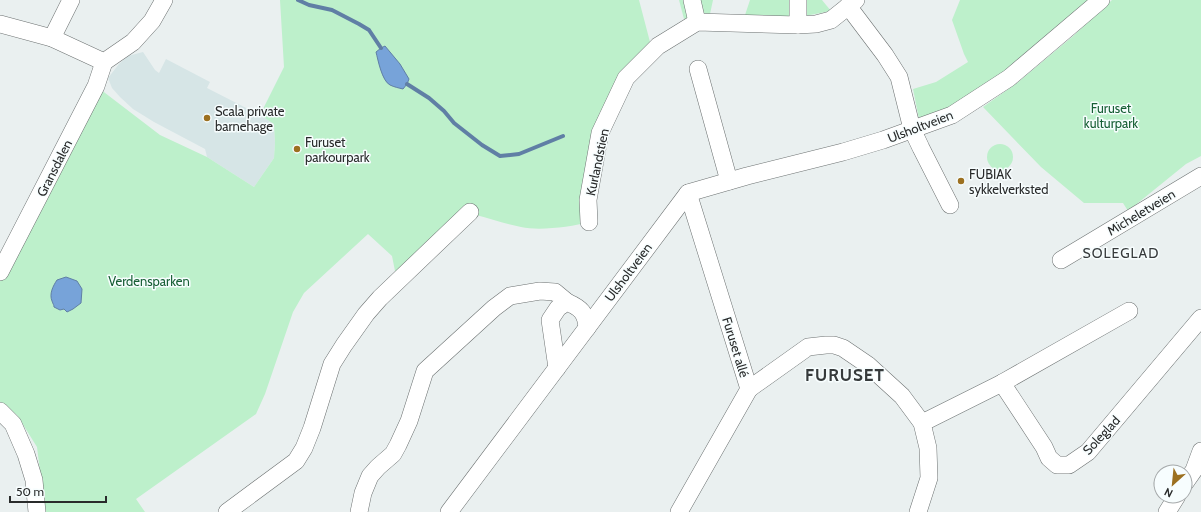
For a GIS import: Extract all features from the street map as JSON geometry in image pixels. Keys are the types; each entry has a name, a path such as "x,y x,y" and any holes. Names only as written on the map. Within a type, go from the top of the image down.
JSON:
{"street":[{"path":"52,38 71,0"},
{"path":"0,24 52,38 104,62 133,42 152,21 164,0"},
{"path":"692,0 697,22 798,25 816,24 831,20 852,3 899,76 912,129 950,205"},
{"path":"798,0 798,25"},
{"name":"Ulsholtveien","path":"448,512 688,193 729,181 833,155 883,140 952,115 1009,78 1101,0"},
{"name":"Kurlandstien","path":"589,222 588,200 600,133 626,78 658,46 697,22"},
{"name":"Gransdalen","path":"0,272 96,86 104,62"},
{"path":"698,69 729,181"},
{"name":"Micheletveien","path":"1061,260 1201,176"},
{"name":"Furuset allé","path":"679,512 750,389 688,193"},
{"path":"227,512 296,461 304,448 312,428 332,364 344,345 366,314 380,298 470,212"},
{"path":"359,512 363,494 370,476 393,454 398,445 409,421 425,371 494,308 510,296 540,291 555,292 567,302 578,307 586,318 587,328"},
{"path":"557,368 550,320 558,308 567,302"},
{"path":"922,423 1002,383 1129,311"},
{"name":"Soleglad","path":"1002,383 1044,447 1049,458 1056,464 1069,465 1088,452 1201,318"},
{"path":"750,389 808,347 834,345 842,348 868,365 902,396 922,423 928,448 929,478 918,512"},
{"path":"0,411 13,424 26,454 34,480 37,512"},
{"path":"1193,472 1201,451"}],"shaded area":[{"name":"Scala private barnehage","path":"143,52 155,70 159,73 166,59 210,82 207,88 260,115 274,124 274,158 254,187 207,157 205,149 133,109 112,88 108,78 119,64 128,56"}],"green space":[{"name":"Verdensparken","path":"280,0 639,0 650,42 622,72 589,222 555,228 537,229 521,227 476,215 397,281 392,256 368,234 304,293 293,312 265,394 256,414 136,499 145,512 45,512 37,447 17,415 0,402 0,272 96,86 160,135 207,157 254,187 274,158 274,124 260,115 284,67"},
{"path":"679,0 713,0 710,14 684,19"},
{"path":"750,0 822,0 831,11 794,18 745,15"},
{"path":"960,0 1088,0 1005,73 949,109 919,119 913,89 936,82 968,62 952,20"},
{"name":"Furuset kulturpark","path":"1112,0 1201,0 1201,156 1186,164 1128,211 1123,203 1084,203 1041,167 983,107 1017,83 1072,37"},
{"path":"1000,144 1009,148 1013,157 1009,166 1000,170 991,166 987,157 991,148"}],"water":[{"path":"385,46 400,64 409,79 403,89 387,83 383,75 376,52"},
{"path":"66,277 77,281 82,289 81,303 67,312 64,309 60,310 54,307 51,298 53,287 57,280"}],"waterway":[{"path":"298,0 309,5 332,10 359,24 369,30 381,48"},
{"path":"407,84 429,98 444,111 454,123 482,145 500,156 519,154 563,136"}],"place":[{"name":"Scala private barnehage","path":"207,118"},
{"name":"Furuset parkourpark","path":"297,149"},
{"name":"FUBIAK sykkelverksted","path":"961,181"}],"district":[{"name":"SOLEGLAD","path":"1121,253"},
{"name":"FURUSET","path":"845,375"}]}
